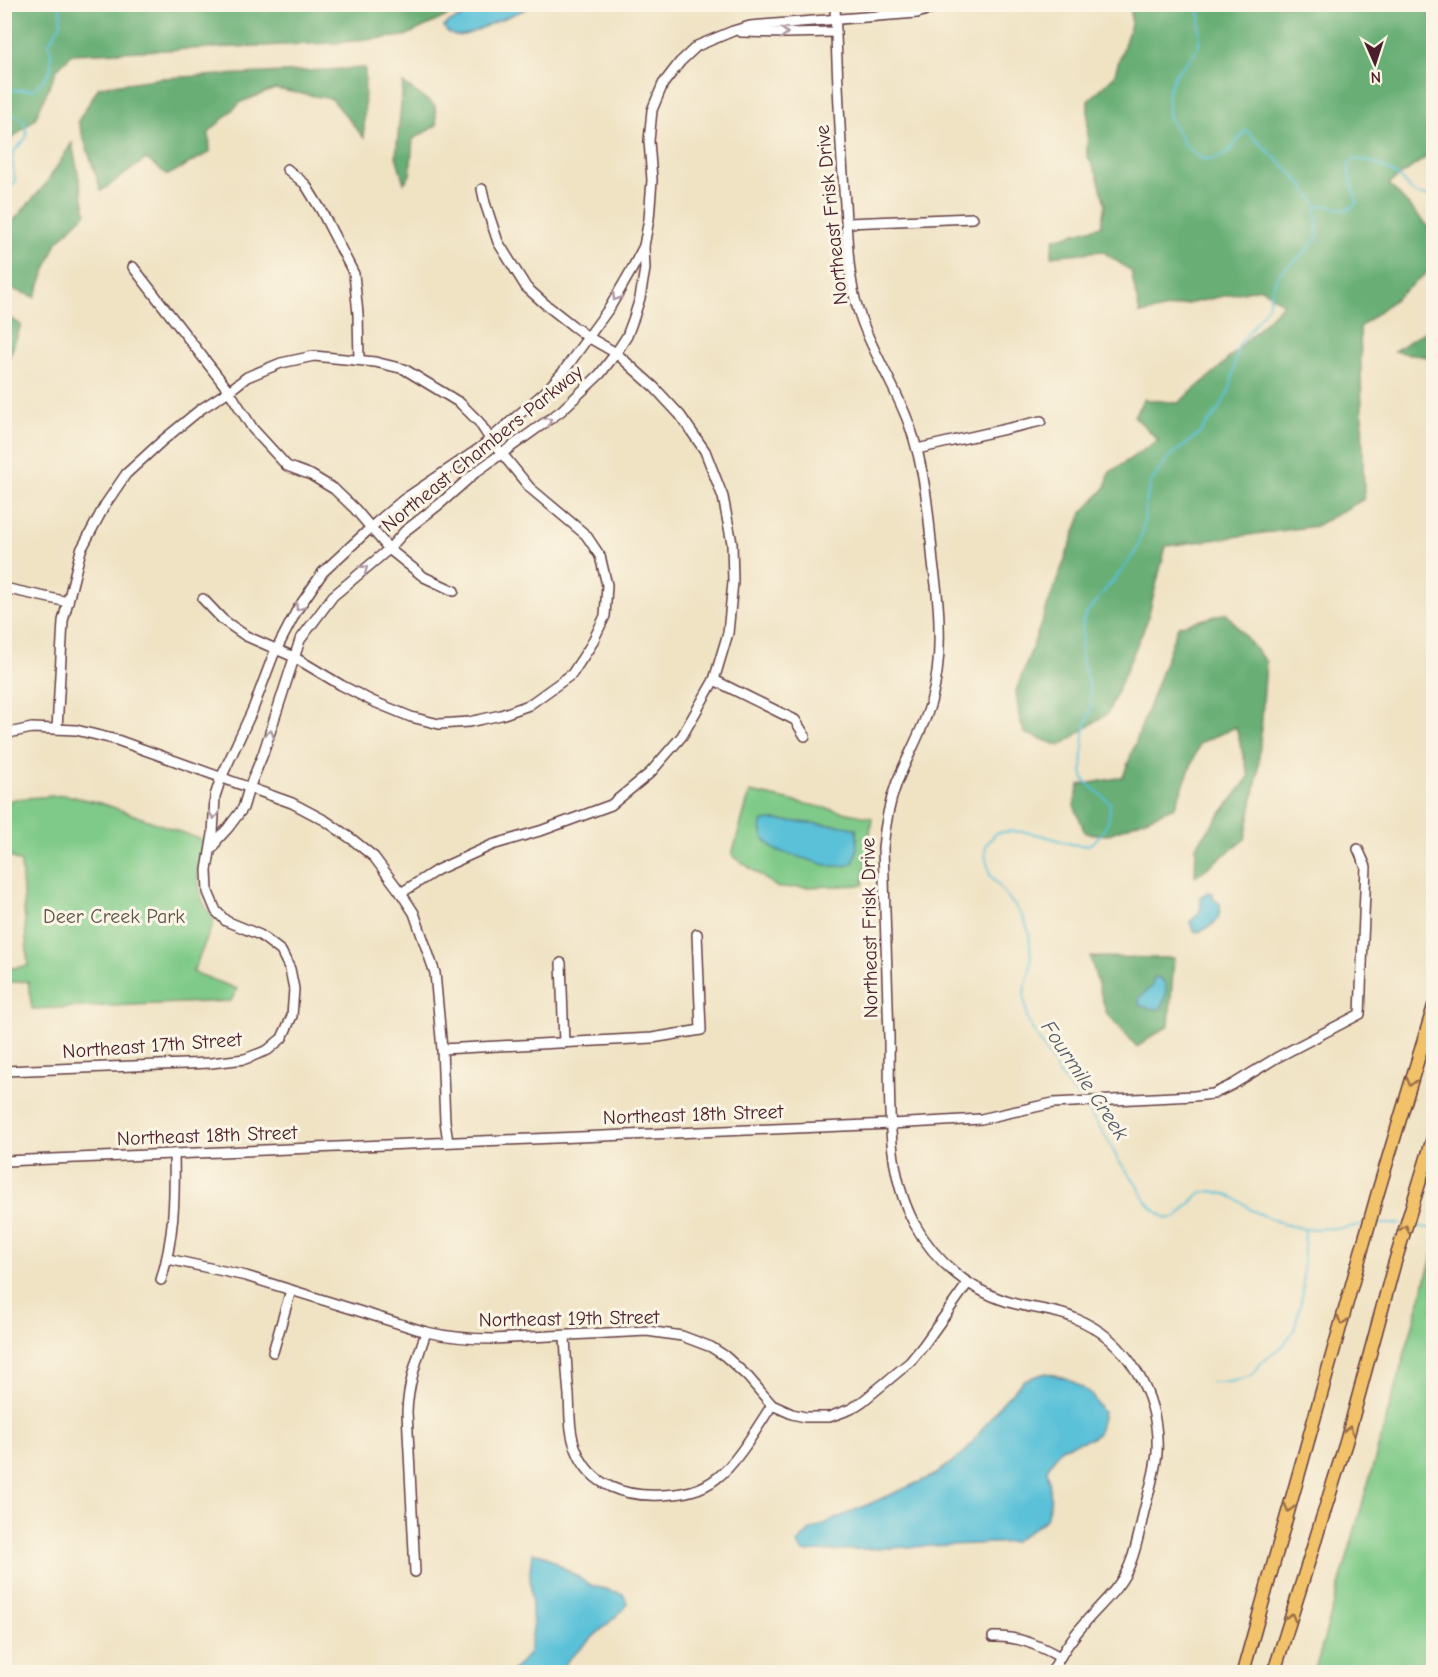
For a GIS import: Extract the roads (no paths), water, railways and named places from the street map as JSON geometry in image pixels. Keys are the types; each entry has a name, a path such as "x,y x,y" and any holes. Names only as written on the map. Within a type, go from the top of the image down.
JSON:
{"highway":[{"path":"1243,1672 1378,1192 1434,1006"},
{"path":"1274,1672 1346,1442 1394,1265 1434,1135"}],"street":[{"name":"Northeast Frisk Drive","path":"835,4 846,223 856,301 872,344 894,388 917,449 927,502 939,623 939,657 931,703 897,781 888,810 883,848 891,1124 897,1176 914,1222 933,1251 945,1264 968,1283 993,1296 1014,1304 1063,1314 1101,1332 1133,1365 1142,1381 1154,1413 1156,1456 1130,1564 1118,1586 1081,1627 1052,1672"},
{"name":"Northeast Chambers Parkway","path":"249,788 263,754 300,640 333,596 389,549 405,531 476,472 561,411 600,374 627,336 640,298 645,269 644,246 651,189 649,141 652,110 663,84 680,62 697,46 750,26 917,13 946,4"},
{"name":"Northeast Chambers Parkway","path":"733,31 836,32"},
{"path":"287,169 305,184 354,274 359,360"},
{"path":"402,893 437,870 492,844 543,830 611,805 650,773 682,736 714,681 728,633 733,582 732,543 723,497 705,451 680,415 654,387 616,353 588,337 545,304 526,286 498,242 482,189"},
{"path":"846,223 973,218"},
{"name":"Northeast Chambers Parkway","path":"221,778 249,719 276,649 297,610 323,572 403,500 456,465 545,392 563,372 618,295 644,246"},
{"path":"133,267 229,391 253,429 287,466 311,475 334,489 389,549 424,577 454,591"},
{"path":"57,729 63,621 81,550 105,505 126,474 162,441 247,377 281,363 314,356 375,362 404,369 460,404 479,422 530,488 585,535 600,556 607,585 605,616 591,645 572,674 529,705 501,715 469,722 439,724 411,717 372,701 294,657 246,636 224,620 203,599"},
{"path":"917,449 1041,421"},
{"path":"4,588 68,602"},
{"path":"714,681 795,720 805,736"},
{"path":"4,734 32,728 76,730 117,741 292,803 335,827 374,857 402,893 414,913 435,973 448,1143"},
{"name":"Northeast 17th Street","path":"4,1071 223,1062 253,1056 267,1050 282,1038 292,1016 294,989 290,969 281,951 260,935 226,921 216,910 208,892 207,870 211,852 215,796 221,778"},
{"name":"Northeast 17th Street","path":"211,852 217,840 243,807 249,788"},
{"name":"Northeast 18th Street","path":"4,1161 891,1124 981,1119 1053,1103 1213,1094 1360,1014 1366,867 1358,849"},
{"path":"442,1049 652,1038 701,1030 697,934"},
{"path":"561,963 564,1043"},
{"path":"161,1280 168,1259 174,1211 174,1154"},
{"name":"Northeast 19th Street","path":"168,1259 246,1276 426,1332 471,1339 663,1332 711,1347 738,1367 772,1405 792,1414 817,1418 840,1414 864,1401 910,1362 924,1346 968,1283"},
{"path":"273,1352 291,1290"},
{"path":"415,1572 407,1412 412,1371 426,1332"},
{"path":"565,1336 572,1436 584,1464 601,1482 611,1488 646,1496 673,1495 686,1493 708,1484 732,1462 772,1405"},
{"path":"993,1637 1028,1641 1060,1657"}],"water":[{"path":"488,5 534,5 459,36 448,32 444,27 448,23"},
{"path":"774,820 856,829 858,846 853,863 845,866 830,866 775,850 764,839 761,829 763,821"},
{"path":"1208,892 1213,893 1213,898 1220,904 1219,915 1211,926 1197,932 1193,930 1190,922 1200,910 1201,896"},
{"path":"1154,977 1163,981 1166,990 1160,1009 1139,1005 1139,998 1152,986"},
{"path":"1046,1373 1069,1379 1090,1393 1103,1413 1098,1433 1092,1438 1061,1448 1047,1469 1051,1498 1046,1519 1014,1542 803,1552 797,1544 810,1530 935,1475 966,1451 1001,1404 1024,1380"},
{"path":"532,1553 542,1554 590,1585 623,1594 627,1602 625,1608 570,1658 558,1672 512,1672 529,1653 533,1629 530,1571"}],"waterway":[{"path":"4,72 9,90 33,90 48,75 52,59 49,43 61,23 60,4"},
{"name":"Fourmile Creek","path":"1079,1099 1060,1075 1028,1022 1024,996 1030,971 1029,932 1024,919 990,875 985,854 986,845 996,833 1011,831 1033,833 1074,845 1087,845 1097,839 1105,828 1109,819 1110,803 1084,780 1082,771 1084,733 1091,707 1090,690 1081,656 1083,621 1086,614 1137,549 1143,531 1146,501 1151,482 1169,457 1198,435 1217,412 1230,389 1238,346 1268,306 1274,283 1279,274 1305,252 1318,237 1316,209 1318,206 1298,180 1246,130 1226,153 1217,158 1202,159 1185,146 1168,116 1168,91 1176,73 1199,46 1200,16 1196,4"},
{"path":"4,108 24,121 27,135 14,151 12,159 15,181 4,198"},
{"path":"1318,206 1348,210 1357,203 1349,172 1349,164 1353,159 1378,165 1396,175 1415,193 1434,197"},
{"name":"Fourmile Creek","path":"1083,1103 1146,1201 1166,1218 1176,1218 1199,1194 1212,1191 1229,1195 1251,1210 1283,1224 1305,1229 1344,1228 1365,1224"},
{"name":"Fourmile Creek","path":"1374,1224 1401,1224"},
{"name":"Fourmile Creek","path":"1410,1225 1434,1229"},
{"path":"1211,1382 1230,1382 1248,1377 1284,1345 1294,1330 1303,1292 1305,1229"}],"park label":[{"name":"Deer Creek Park","path":"114,916"}]}
